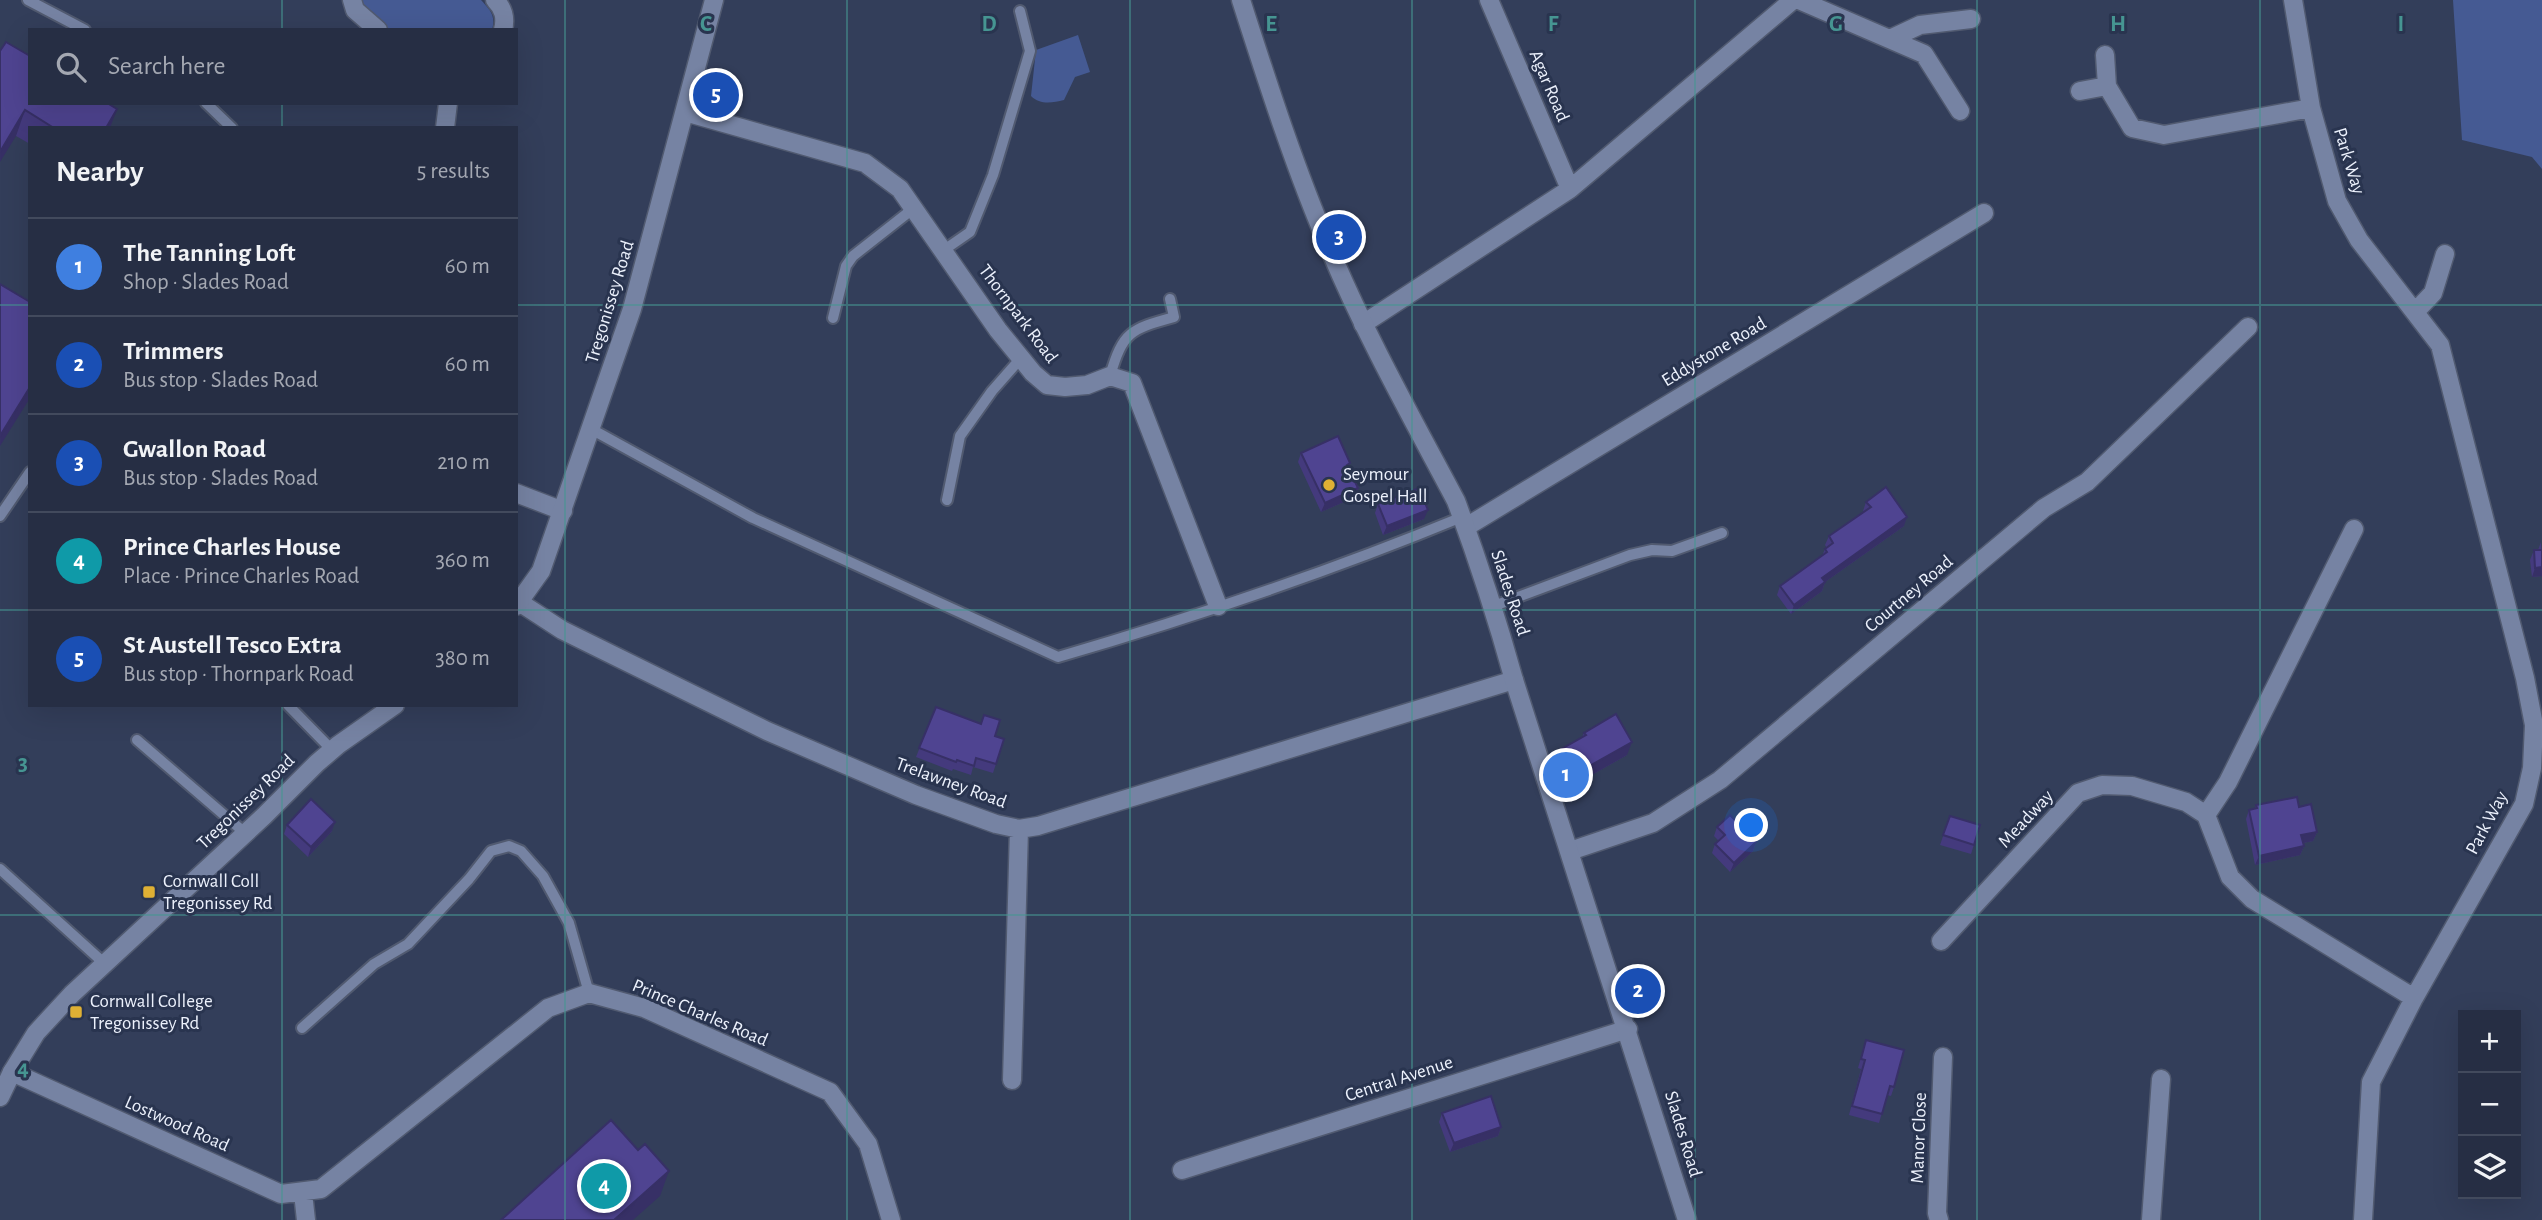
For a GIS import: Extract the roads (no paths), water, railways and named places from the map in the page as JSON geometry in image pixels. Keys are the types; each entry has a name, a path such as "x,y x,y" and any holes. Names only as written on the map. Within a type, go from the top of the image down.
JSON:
{"street":[{"path":"352,0 355,10 376,28"},
{"path":"495,0 503,7 504,28"},
{"name":"Tregonissey Road","path":"518,604 541,571 632,309 714,0"},
{"name":"Slades Road","path":"1241,0 1269,88 1329,248 1363,324 1456,501 1464,522 1494,606 1514,680 1687,1220"},
{"name":"Agar Road","path":"1489,0 1570,189"},
{"path":"1363,324 1570,189 1793,0"},
{"path":"1799,0 1924,54 1960,111"},
{"name":"Park Way","path":"2294,0 2311,108 2337,201 2359,240 2440,345 2525,678 2534,725 2532,768 2524,804 2414,998 2371,1082 2364,1220"},
{"path":"1890,39 1920,25 1971,19"},
{"path":"2105,55 2107,86 2132,128 2164,135 2311,108"},
{"path":"2080,91 2107,86"},
{"path":"445,126 448,105"},
{"name":"Thornpark Road","path":"685,111 865,163 900,189 998,330 1033,373 1047,385 1065,387 1087,385 1110,376"},
{"name":"Eddystone Road","path":"1464,522 1984,213"},
{"path":"2415,312 2433,293 2445,254"},
{"name":"Courtney Road","path":"1570,850 1653,823 1720,780 2045,508 2087,482 2248,327"},
{"path":"1110,376 1132,383 1218,606"},
{"path":"518,494 563,512"},
{"path":"2354,529 2228,782 2206,815 2230,877 2252,899 2414,998"},
{"name":"Trelawney Road","path":"518,604 562,630 768,731 916,795 996,824 1019,829 1514,680"},
{"name":"Tregonissey Road","path":"0,1097 12,1072 37,1033 72,993 332,750 392,707"},
{"name":"Meadway","path":"1941,941 2078,793 2102,785 2132,786 2186,802 2206,815"},
{"path":"1012,1080 1019,829"},
{"path":"306,1220 303,1193 321,1189 548,1008 589,993"},
{"name":"Prince Charles Road","path":"589,993 644,1008 830,1092 868,1144 891,1220"},
{"name":"Central Avenue","path":"1182,1170 1628,1029"},
{"name":"Manor Close","path":"1939,1220 1937,1213 1943,1057"},
{"name":"Lostwood Road","path":"12,1072 281,1195 303,1193"},
{"path":"2151,1220 2161,1079"}],"lane":[{"path":"29,0 81,28"},
{"path":"944,250 970,232 993,175 1030,51 1020,11"},
{"path":"208,105 230,126"},
{"path":"833,318 846,266 853,256 914,208"},
{"path":"1110,376 1118,348 1138,327 1174,317 1170,299"},
{"path":"947,500 960,436 992,391 1021,358"},
{"path":"591,429 753,518 1058,657 1135,635 1464,522"},
{"path":"0,516 28,475"},
{"path":"1494,606 1630,555 1652,550 1672,551 1722,533"},
{"path":"290,707 332,750"},
{"path":"137,740 245,833"},
{"path":"302,1028 374,964 408,944 470,879 491,851 509,846 521,850 543,876 569,923 589,993"},
{"path":"0,869 105,964"}],"place":[{"name":"St Austell Tesco Extra","path":"716,95"},
{"name":"Gwallon Road","path":"1339,237"},
{"name":"Seymour Gospel Hall","path":"1329,485"},
{"name":"The Tanning Loft","path":"1566,775"},
{"name":"Cornwall Coll Tregonissey Rd","path":"149,892"},
{"name":"Trimmers","path":"1638,991"},
{"name":"Cornwall College Tregonissey Rd","path":"76,1012"},
{"name":"Prince Charles House","path":"604,1186"}]}
